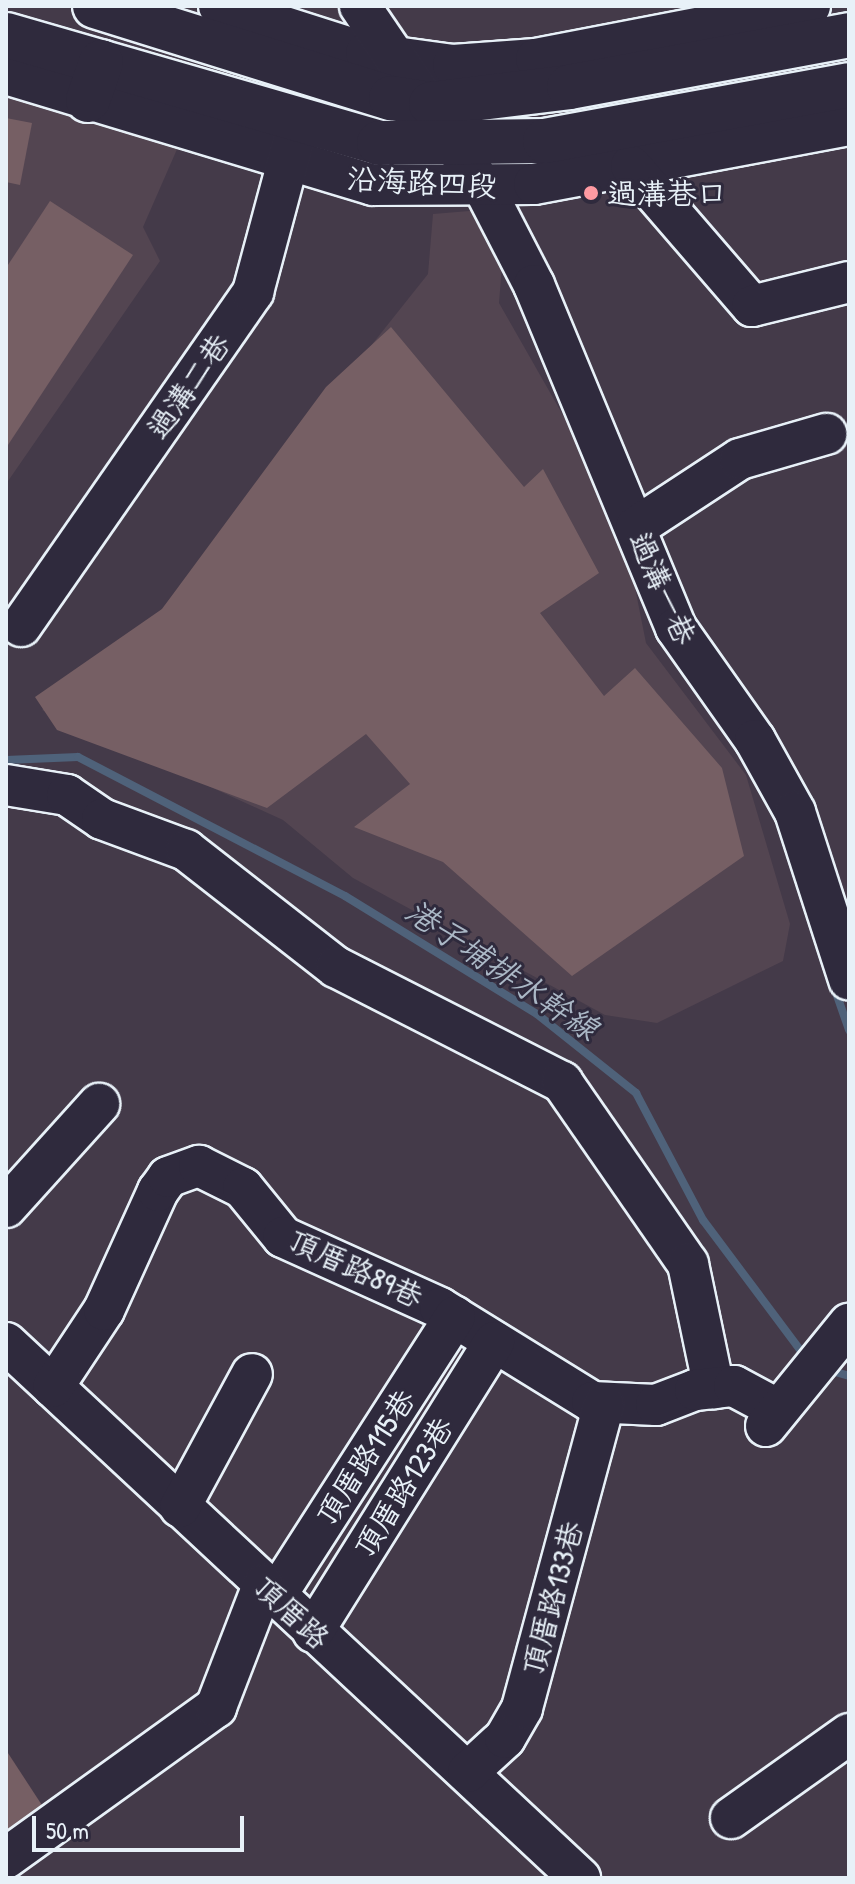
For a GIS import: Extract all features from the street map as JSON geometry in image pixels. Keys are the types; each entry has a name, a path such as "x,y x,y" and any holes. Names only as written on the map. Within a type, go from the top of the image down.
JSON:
{"main road":[{"path":"95,6 391,98 431,104 569,87 849,35"},
{"name":"沿海路四段","path":"6,35 95,81 299,120 379,143 453,147 545,141 849,85"}],"street":[{"path":"219,6 398,57 453,65 536,59 810,6"},
{"name":"過溝一巷","path":"360,6 431,104 453,147 485,190 534,285 676,628 755,740 795,812 849,979"},
{"name":"沿海路四段","path":"6,74 95,81 288,163 373,185 485,190 849,125"},
{"name":"過溝二巷","path":"21,626 253,292 299,120"},
{"path":"631,166 752,306 849,282"},
{"path":"636,527 740,459 826,434"},
{"path":"6,785 67,795 102,819 186,850 336,967 562,1082 688,1264 714,1388"},
{"path":"6,1207 99,1104"},
{"name":"頂厝路89巷","path":"53,1387 104,1310 158,1191 185,1167 232,1180 283,1237 455,1317 604,1405 656,1405 714,1388 734,1386 777,1408 818,1355 849,1324"},
{"name":"頂厝路115巷","path":"6,1858 216,1707 269,1591 455,1317"},
{"name":"頂厝路123巷","path":"313,1632 494,1342"},
{"name":"頂厝路","path":"6,1343 580,1878"},
{"path":"180,1507 252,1374"},
{"name":"頂厝路133巷","path":"468,1772 505,1738 522,1708 604,1405"},
{"path":"731,1818 849,1734"}],"shaded area":[{"path":"6,82 178,147 143,227 160,261 6,484"},
{"path":"493,209 504,240 499,303 621,517 646,643 746,775 790,924 783,961 657,1023 605,1015 353,878 283,820 42,710 141,635 428,274 433,214"}],"building":[{"path":"6,118 32,123 20,185 6,182"},
{"path":"50,201 133,255 6,448 6,268"},
{"path":"391,327 524,487 543,469 599,573 540,613 604,696 635,668 722,768 744,856 572,976 443,862 354,827 410,784 366,734 267,808 57,730 35,697 162,609 326,387"},
{"path":"6,1750 51,1819 6,1848"}],"waterway":[{"name":"港子埔排水幹線","path":"6,760 78,757 345,896 537,1014 636,1093 703,1220 807,1359"},
{"path":"833,984 849,1030"},
{"name":"港子埔排水幹線","path":"825,1369 849,1376"}],"place":[{"name":"過溝巷口","path":"591,193"}]}
